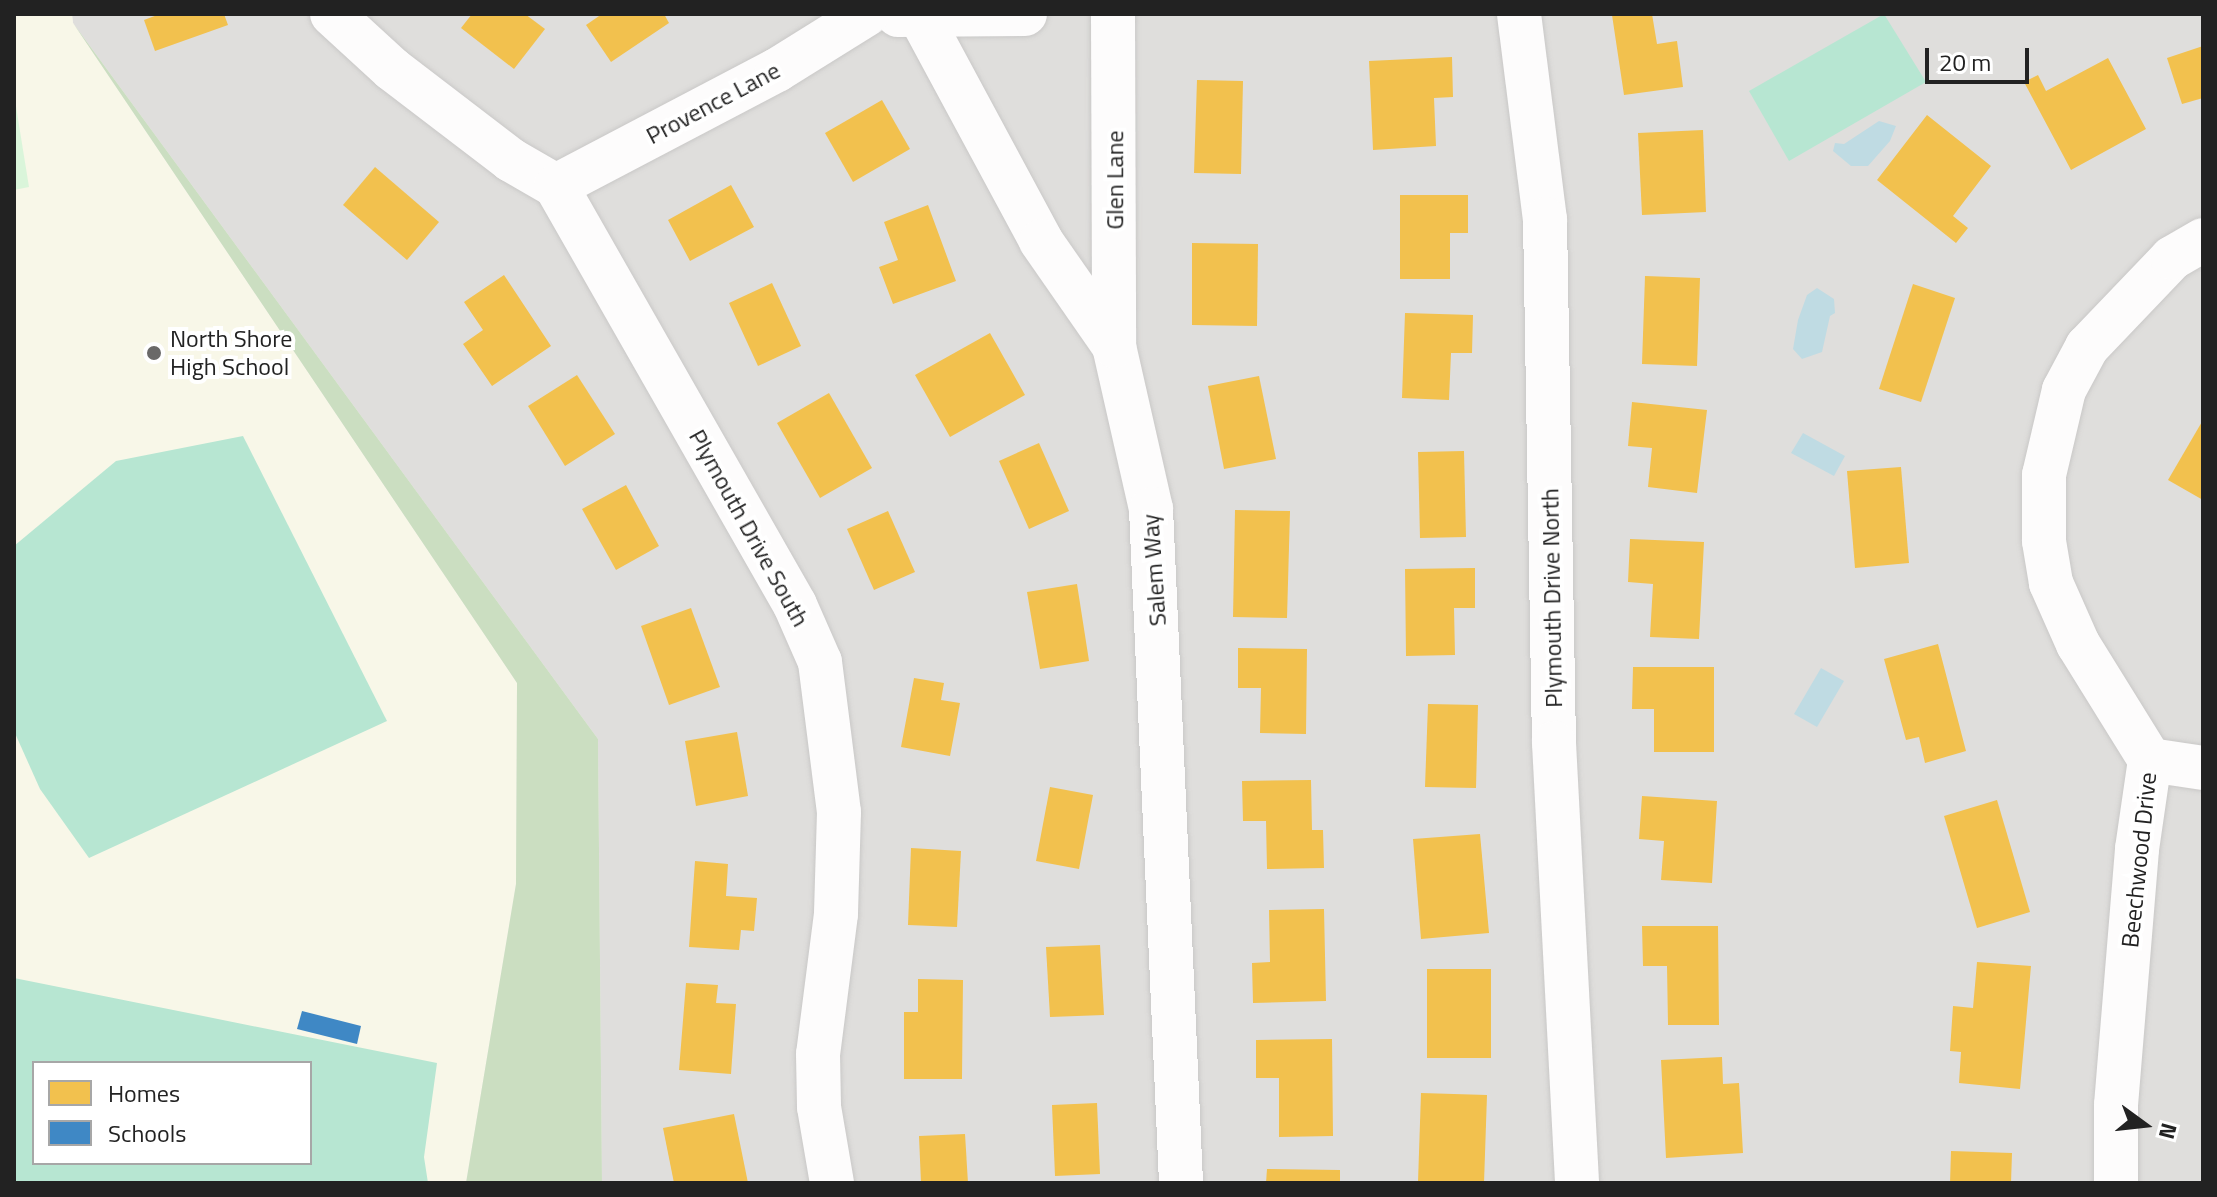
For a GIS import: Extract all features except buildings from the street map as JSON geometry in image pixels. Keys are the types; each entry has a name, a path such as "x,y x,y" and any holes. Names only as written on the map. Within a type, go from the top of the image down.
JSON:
{"street":[{"path":"332,14 392,69 511,160 556,186"},
{"name":"Provence Lane","path":"556,186 777,70 867,14"},
{"path":"910,15 1025,14"},
{"name":"Glen Lane","path":"1113,14 1114,346"},
{"name":"Plymouth Drive North","path":"1519,14 1545,219 1554,743 1577,1183"},
{"name":"Salem Way","path":"910,15 1041,241 1114,346 1151,509 1181,1183"},
{"name":"Plymouth Drive South","path":"556,186 795,605 820,662 839,812 836,914 818,1054 819,1107 832,1183"},
{"name":"Beechwood Drive","path":"2116,1183 2118,1075 2137,849 2150,760 2078,644 2051,583 2044,475 2064,390 2087,347 2172,258 2203,240"},
{"path":"2150,760 2203,768"}],"shaded area":[{"name":"North Shore High School","path":"14,14 72,14 73,23 517,683 516,884 466,1183 14,1183"},
{"path":"72,14 2203,14 2203,1183 602,1183 598,739 73,23"}],"green space":[{"path":"1884,14 1926,82 1789,161 1749,91"},
{"path":"73,23 598,739 602,1183 466,1183 516,884 517,683"},
{"path":"14,94 29,187 14,190"},
{"path":"243,436 387,721 89,858 40,789 14,731 14,546 116,461"},
{"path":"14,978 437,1063 424,1157 428,1183 14,1183"}],"water":[{"path":"1879,121 1896,126 1890,141 1868,166 1851,166 1833,151 1835,143 1844,144"},
{"path":"1817,288 1834,299 1835,313 1830,316 1822,352 1802,359 1793,349 1798,320 1807,295"},
{"path":"1803,433 1845,456 1834,476 1791,453"},
{"path":"1821,668 1844,681 1817,727 1794,714"}],"place":[{"name":"North Shore High School","path":"154,353"}]}
